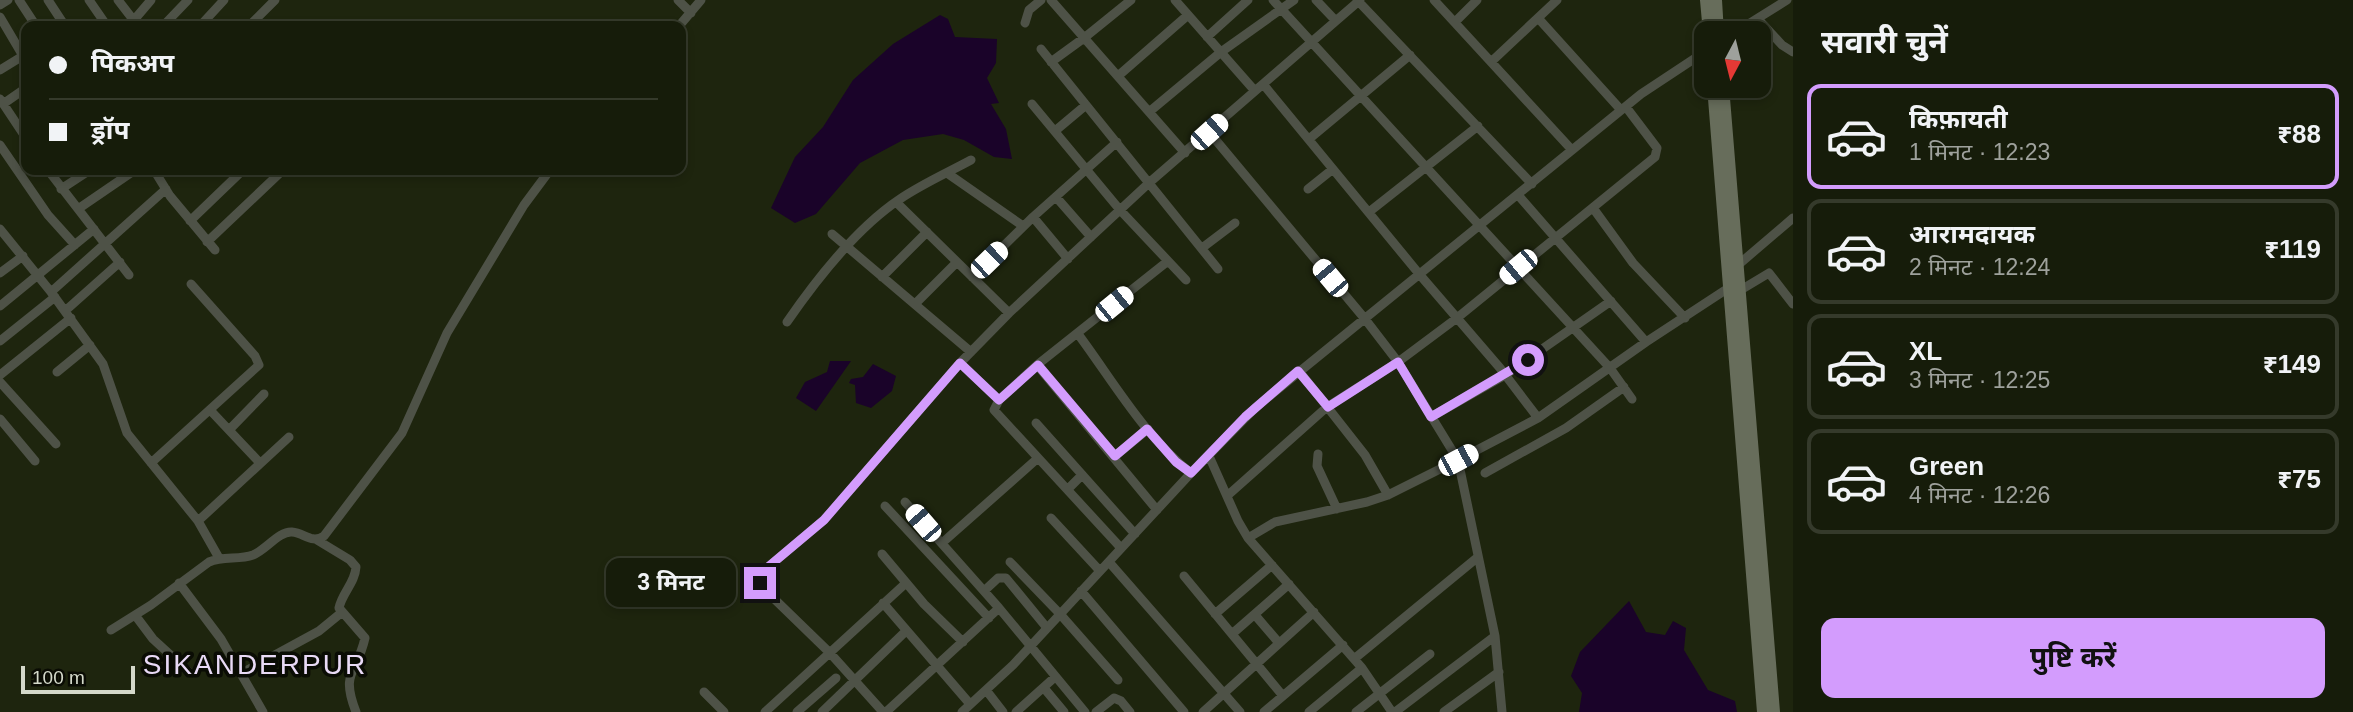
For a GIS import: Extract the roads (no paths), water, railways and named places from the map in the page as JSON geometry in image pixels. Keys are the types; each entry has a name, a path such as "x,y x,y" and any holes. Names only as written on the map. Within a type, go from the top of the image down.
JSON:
{"main road":[{"path":"1706,0 1708,21"},
{"path":"1716,0 1717,21"},
{"path":"1715,98 1723,148 1733,265 1754,545 1763,712"},
{"path":"1723,98 1723,148"},
{"path":"1754,545 1774,712"}],"street":[{"path":"0,5 8,0"},
{"path":"19,0 33,21"},
{"path":"48,0 62,21"},
{"path":"89,0 104,21"},
{"path":"118,0 134,21"},
{"path":"137,21 151,0"},
{"path":"168,21 188,0"},
{"path":"205,21 224,0"},
{"path":"253,21 275,0"},
{"path":"678,0 691,13"},
{"path":"684,21 701,0"},
{"path":"1025,23 1029,10 1041,0"},
{"path":"1051,0 1185,152"},
{"path":"1051,62 1131,0"},
{"path":"1175,0 1255,91"},
{"path":"1207,37 1248,0"},
{"path":"1273,0 1610,368 1632,399"},
{"path":"1149,112 1221,52 1294,0"},
{"path":"1316,0 1335,20"},
{"path":"999,608 885,712 763,587 759,578 824,520 960,363 1009,313 1150,182 1358,0 1532,184"},
{"path":"1434,0 1573,150"},
{"path":"1455,22 1477,0"},
{"path":"1491,62 1557,0"},
{"path":"1755,21 1787,0"},
{"path":"1118,76 1188,15"},
{"path":"0,17 21,51"},
{"path":"1227,496 1328,407 1398,362 1457,318 1518,267 1557,239 1657,152 1655,144 1624,108 1572,58 1538,18"},
{"path":"1758,19 1782,45 1793,52"},
{"path":"1041,49 1218,269"},
{"path":"1309,139 1410,55"},
{"path":"0,70 21,59"},
{"path":"962,712 1031,646 1242,421 1298,371 1365,320 1640,94 1694,59"},
{"path":"1263,83 1538,418"},
{"path":"21,91 2,102 21,130"},
{"path":"1032,104 1120,210 1186,279"},
{"path":"1055,131 1086,105"},
{"path":"1369,212 1478,126"},
{"path":"1209,132 1398,362 1458,460 1495,636 1502,712"},
{"path":"972,277 1023,226 1117,142"},
{"path":"0,145 48,215 75,245"},
{"path":"788,322 846,247 896,202 971,160"},
{"path":"1308,189 1333,169"},
{"path":"947,173 1023,226"},
{"path":"51,175 129,275"},
{"path":"61,189 82,175"},
{"path":"78,209 128,175"},
{"path":"157,175 215,250"},
{"path":"190,221 238,175"},
{"path":"207,242 278,175"},
{"path":"317,540 327,533 402,433 447,333 524,205 546,175"},
{"path":"0,341 166,189"},
{"path":"1518,195 1646,342"},
{"path":"1056,197 1091,237"},
{"path":"896,202 1009,313"},
{"path":"1593,208 1631,260 1685,318"},
{"path":"1033,218 1068,259"},
{"path":"1733,265 1793,218"},
{"path":"1202,248 1234,223"},
{"path":"0,229 90,345 107,372 127,433 198,521 219,558"},
{"path":"0,306 94,229"},
{"path":"882,277 927,232"},
{"path":"832,234 971,352"},
{"path":"0,273 23,256"},
{"path":"1121,548 994,410 999,400 1038,365 1168,261"},
{"path":"0,375 68,315 120,262"},
{"path":"915,304 957,262"},
{"path":"1248,538 1275,522 1388,495 1458,460 1538,418 1646,342 1734,286 1769,273 1793,304"},
{"path":"151,463 256,369 258,360 191,285"},
{"path":"1431,417 1505,375 1611,301"},
{"path":"1078,334 1147,429 1176,462 1191,473"},
{"path":"57,372 90,345"},
{"path":"960,363 999,400"},
{"path":"1038,365 1157,510"},
{"path":"1298,371 1365,454 1388,495"},
{"path":"0,382 56,443"},
{"path":"1485,473 1560,432 1624,387"},
{"path":"229,430 264,394"},
{"path":"210,410 260,463"},
{"path":"0,419 35,461"},
{"path":"1037,423 1135,534"},
{"path":"1115,456 1147,429"},
{"path":"198,521 289,437"},
{"path":"1318,454 1317,466 1337,509"},
{"path":"1209,456 1248,538 1343,645 1394,712 1495,636"},
{"path":"942,543 1038,458"},
{"path":"1068,489 1083,475"},
{"path":"905,502 999,608 1085,712"},
{"path":"885,506 989,618"},
{"path":"1051,518 1100,571"},
{"path":"111,630 219,558 253,555 291,532 317,540 350,560 356,567 354,578 339,604 341,613 365,638 348,682 348,691 356,712"},
{"path":"882,554 963,642"},
{"path":"1354,659 1479,557"},
{"path":"1010,562 1118,680"},
{"path":"1108,562 1240,712"},
{"path":"1214,614 1272,565"},
{"path":"1184,576 1283,696"},
{"path":"984,591 998,578 1006,578 1047,628"},
{"path":"179,583 214,628 263,712"},
{"path":"771,710 906,583"},
{"path":"1232,635 1289,584"},
{"path":"1081,591 1184,712"},
{"path":"883,603 970,704"},
{"path":"1203,712 1314,612"},
{"path":"242,673 319,631 341,613"},
{"path":"135,615 153,639 188,671"},
{"path":"1255,615 1279,643"},
{"path":"822,712 906,631"},
{"path":"1264,712 1343,645"},
{"path":"1356,712 1430,654"},
{"path":"1308,712 1362,668"},
{"path":"1444,712 1499,672"},
{"path":"1016,712 1055,677"},
{"path":"797,712 836,678"},
{"path":"1044,688 1065,712"},
{"path":"986,690 1003,712"},
{"path":"704,692 724,712"},
{"path":"1096,712 1114,698 1118,698 1130,712"},
{"path":"1026,703 1034,712"}],"district":[{"name":"SIKANDERPUR","path":"255,664"}]}
